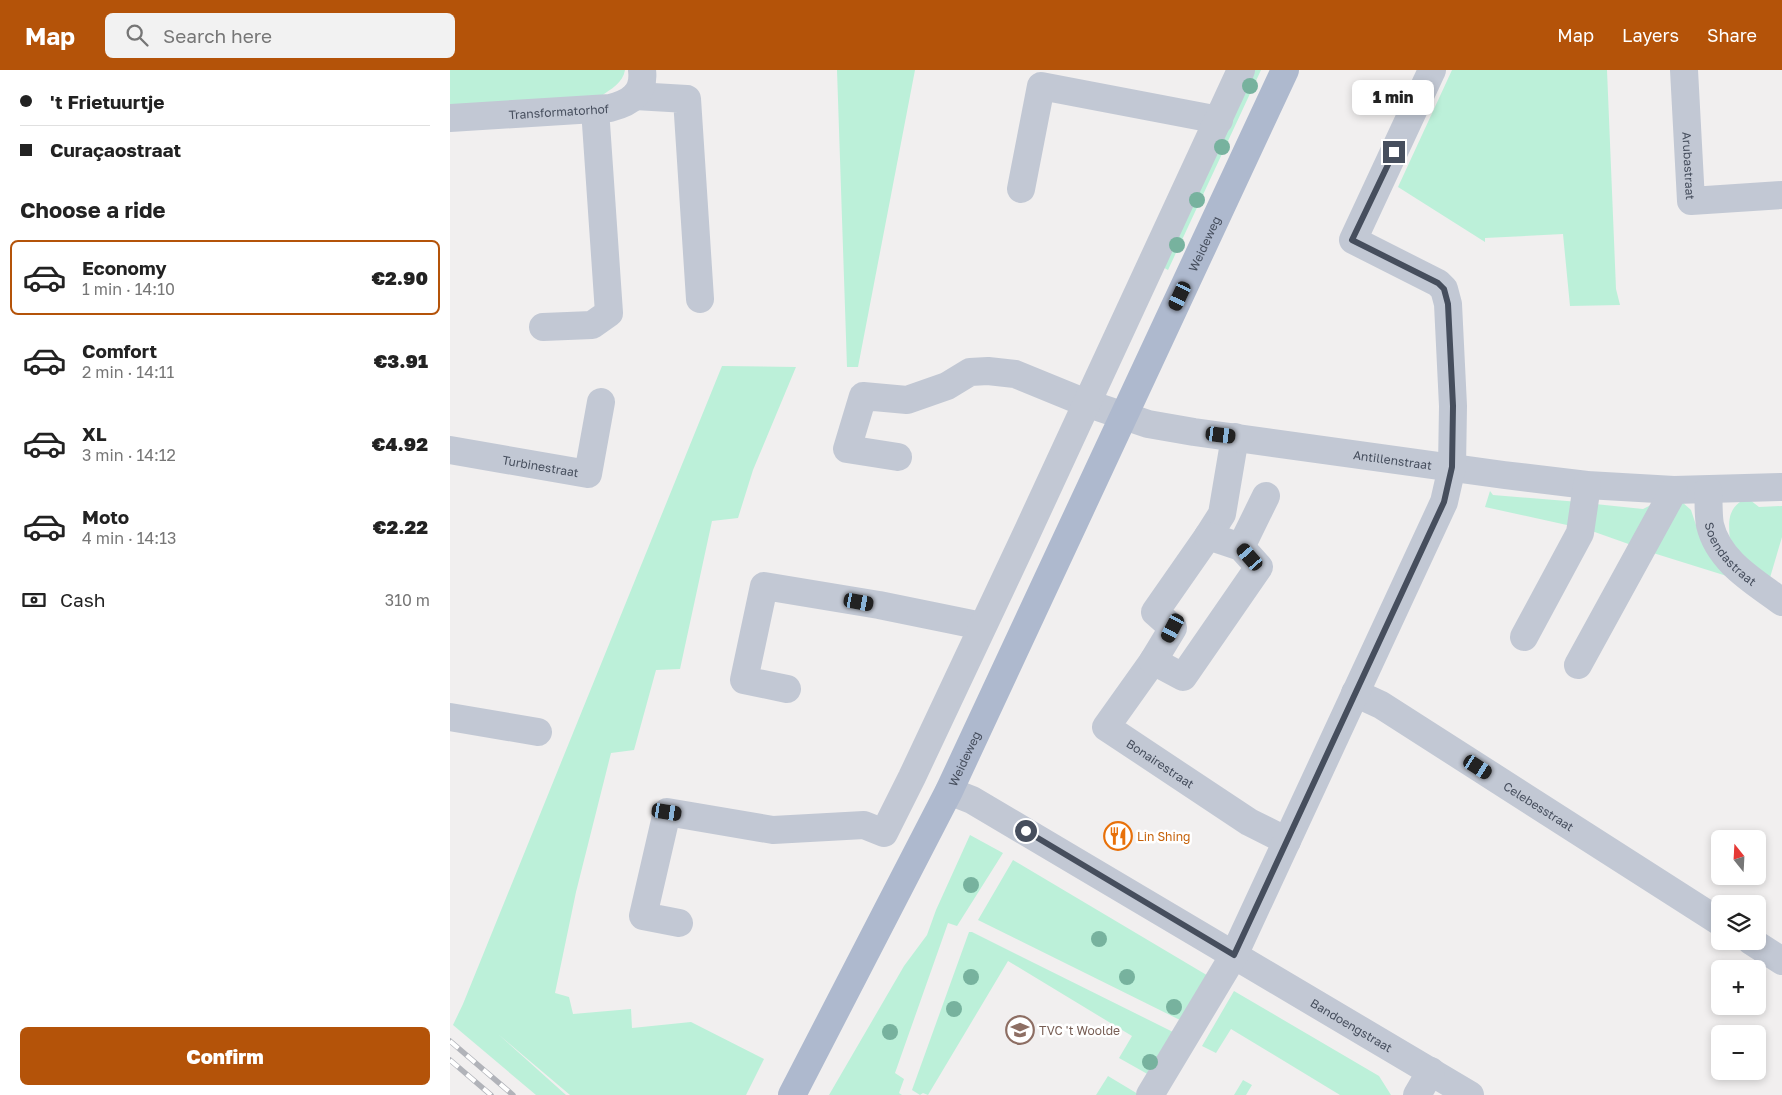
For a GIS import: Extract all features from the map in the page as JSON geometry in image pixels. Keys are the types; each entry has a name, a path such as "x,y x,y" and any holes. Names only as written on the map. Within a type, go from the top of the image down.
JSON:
{"main road":[{"name":"Weideweg","path":"792,1095 949,791 1285,70"}],"street":[{"path":"635,96 641,87 642,70"},
{"path":"679,923 643,916 667,812 773,830 864,825 884,833 912,777 1241,70"},
{"path":"1150,1095 1234,955 1444,502 1452,467 1453,406 1448,304 1444,289 1438,283 1352,240 1432,70"},
{"name":"Arubastraat","path":"1684,70 1691,200 1782,194"},
{"path":"1021,190 1041,86 1219,120"},
{"path":"635,96 687,99 700,299"},
{"name":"Transformatorhof","path":"450,118 610,108 624,104 635,96"},
{"path":"543,327 592,325 609,313 595,108"},
{"path":"898,457 847,449 864,396 907,400 947,386 970,372 988,371 1015,374 1086,403 1124,416"},
{"name":"Turbinestraat","path":"450,450 588,474 601,402"},
{"name":"Antillenstraat","path":"1124,416 1148,424 1235,437 1587,485 1674,490 1782,487"},
{"name":"Bonairestraat","path":"1235,437 1222,514 1155,612 1173,628 1153,661 1106,727 1249,822 1287,841"},
{"path":"1524,637 1580,533 1587,485"},
{"path":"1578,665 1674,490"},
{"name":"Soendastraat","path":"1708,490 1710,524 1719,546 1733,566 1782,602"},
{"path":"1242,547 1266,496"},
{"path":"1153,661 1183,678 1259,567 1242,547 1208,536"},
{"path":"787,689 744,680 764,586 982,626"},
{"name":"Celebesstraat","path":"1355,693 1381,705 1711,916"},
{"path":"450,717 538,732"},
{"name":"Bandoengstraat","path":"949,791 972,800 1470,1095"},
{"path":"1765,950 1782,961"},
{"path":"1417,1095 1431,1071"}],"green space":[{"path":"450,70 625,70 622,79 601,96 450,109"},
{"path":"837,70 915,70 858,367 847,367"},
{"path":"1253,70 1261,70 1168,270 1161,266"},
{"path":"1452,70 1607,70 1616,289 1620,305 1570,306 1563,234 1485,238 1485,242 1398,187"},
{"path":"722,366 796,367 753,470 738,518 712,521 680,669 656,670 634,750 611,753 576,892 555,993 569,997 573,1014 631,1009 632,1028 691,1022 764,1059 746,1095 570,1095 498,1034 566,1095 536,1095 453,1025"},
{"path":"1490,491 1493,495 1579,502 1576,527 1485,507"},
{"path":"1743,500 1750,500 1759,507 1782,506 1782,537 1769,581 1730,542 1729,524 1731,513"},
{"path":"1682,502 1691,510 1702,543 1730,577 1650,552"},
{"path":"1595,504 1643,509 1653,504 1637,547 1589,530"},
{"path":"970,835 1003,853 957,926 948,923 895,1073 904,1079 899,1093 902,1095 829,1095 904,966 927,935 936,910"},
{"path":"1013,860 1210,977 1182,1021 978,920"},
{"path":"969,932 1173,1032 1151,1076 1119,1058 1132,1036 1008,961 928,1095 923,1093 920,1095 912,1090"},
{"path":"1234,991 1379,1076 1391,1095 1340,1095 1231,1029 1216,1053 1202,1046"},
{"path":"1108,1076 1138,1094 1138,1095 1096,1095"},
{"path":"1243,1080 1252,1085 1246,1095 1234,1095"}],"railway":[{"path":"450,1041 513,1095"},
{"path":"450,1060 491,1095"}],"place":[{"name":"Lin Shing","path":"1118,836"},
{"name":"TVC 't Woolde","path":"1020,1030"}],"route":[{"path":"1026,831 1234,955 1444,502 1452,467 1453,406 1448,304 1444,289 1438,283 1352,240 1394,152"}]}
